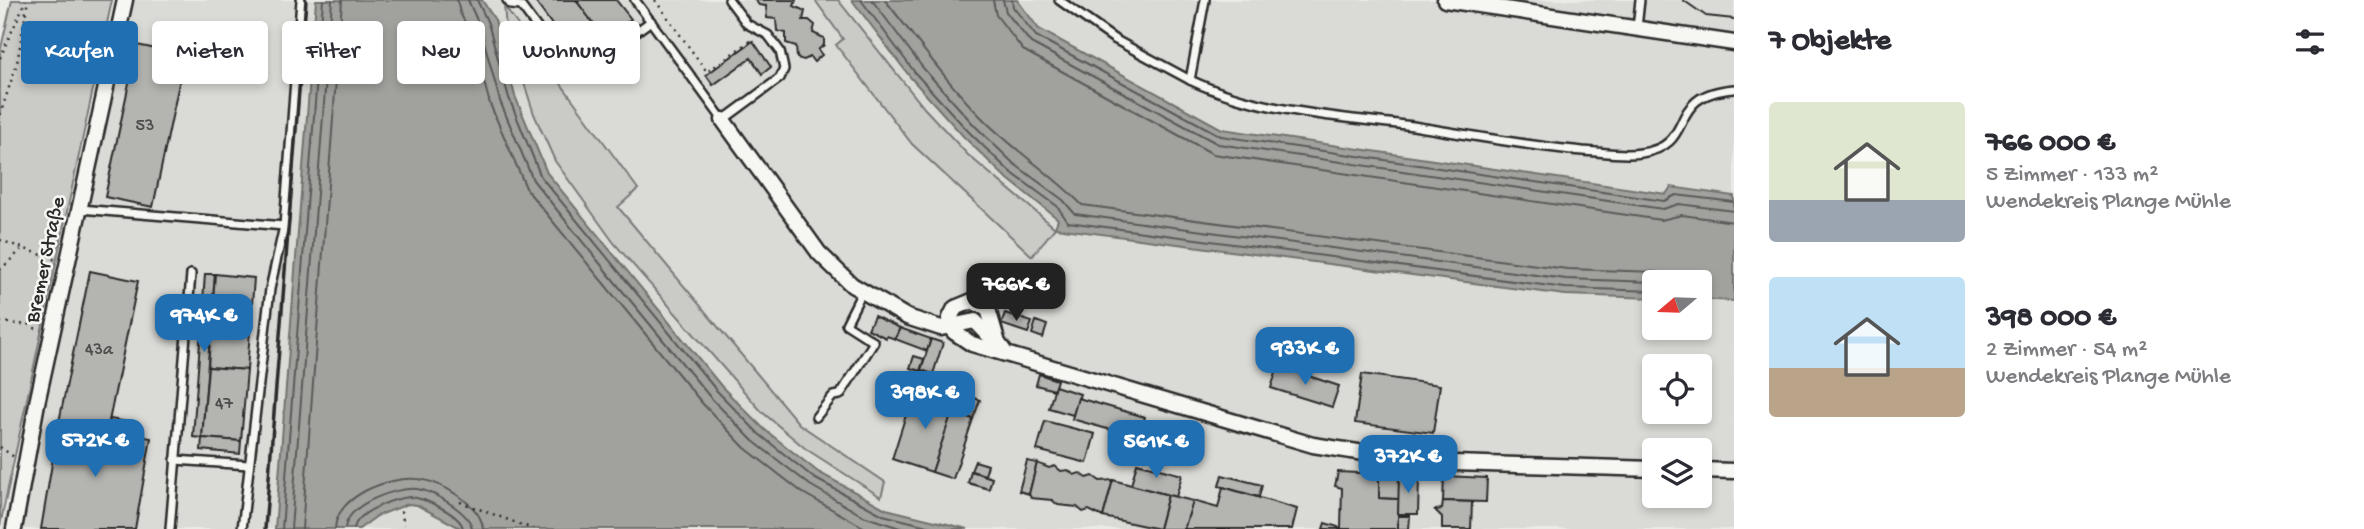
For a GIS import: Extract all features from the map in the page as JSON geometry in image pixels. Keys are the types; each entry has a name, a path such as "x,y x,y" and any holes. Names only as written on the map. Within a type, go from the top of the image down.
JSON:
{"street":[{"name":"Bremer Straße","path":"14,529 37,403 125,0"},
{"path":"1445,0 1734,43"},
{"path":"723,120 834,271 862,292 907,317 941,328 975,321 1004,351"},
{"path":"1004,351 998,343 990,313 978,302 965,302 955,308 950,318 952,326 964,340 1313,445 1422,462 1642,469"},
{"path":"1712,470 1734,471"}],"lane":[{"path":"242,529 270,289 284,226 302,0"},
{"path":"507,0 510,5 521,6 574,77 651,21"},
{"path":"635,0 723,120 780,78 784,60 763,32 747,24 729,0"},
{"path":"1059,0 1114,39 1218,93 1270,107 1531,146 1632,154 1660,149 1671,142 1695,99 1715,91 1734,89"},
{"path":"1191,80 1205,0"},
{"path":"1637,29 1640,0"},
{"path":"80,209 284,226"},
{"path":"170,529 191,274"},
{"path":"816,417 833,396 840,395 874,342 846,324 862,292"},
{"path":"175,460 249,465"}],"path":[{"path":"0,58 27,0"},
{"path":"0,115 17,62 27,0"},
{"path":"655,0 707,72 763,32"},
{"path":"0,240 21,250 57,261"},
{"path":"0,270 21,250"},
{"path":"0,322 29,325 42,332"},
{"path":"0,447 14,457"},
{"path":"460,502 533,529"},
{"path":"401,511 404,525"},
{"path":"518,529 519,524"}],"shaded area":[{"path":"12,0 112,0 108,21 21,21 21,84 94,84 0,526 0,52"},
{"path":"115,0 1734,0 1734,529 2,529 97,84 138,84 138,21 111,21"},
{"path":"815,0 838,0 925,109 968,155 1055,228 1032,256 912,144 836,45 843,39"},
{"path":"504,6 515,21 505,21"},
{"path":"524,84 561,84 638,189 618,207 799,424 885,482 881,497 806,449 762,412 614,243 555,161 534,114"}],"water":[{"path":"316,0 482,0 495,20 499,35 499,84 512,84 547,173 722,387 764,429 818,472 886,509 968,529 462,529 417,505 408,504 377,516 359,529 275,529 309,84 383,84 383,21 314,21"},
{"path":"852,0 1017,0 1039,29 1222,129 1666,194 1671,187 1734,196 1734,301 1712,300 1712,270 1642,270 1642,298 1565,295 1055,228 1058,219 1003,175 964,137 911,78"}],"building":[{"path":"534,0 576,0 591,21 549,21"},
{"path":"576,0 616,0 631,19 628,21 591,21"},
{"path":"755,0 796,0 794,6 805,11 803,20 809,20 815,25 813,33 824,38 824,45 818,50 822,55 814,62 810,57 804,60 797,58 796,46 786,43 786,33 777,31 776,19 767,18 766,6 759,5"},
{"path":"753,41 771,67 762,74 751,58 713,85 706,75"},
{"path":"138,45 152,48 152,84 179,84 153,207 105,197 129,84 138,84"},
{"path":"90,271 138,281 107,431 59,422"},
{"path":"205,274 215,274 202,438 193,437"},
{"path":"215,274 254,278 247,370 208,367"},
{"path":"1005,313 1032,322 1028,333 1001,324"},
{"path":"874,316 900,328 895,339 886,338 868,329"},
{"path":"1036,321 1047,325 1043,338 1032,334"},
{"path":"900,328 931,339 927,351 895,339"},
{"path":"931,339 943,343 933,374 921,370"},
{"path":"914,356 924,359 920,371 910,368"},
{"path":"1278,366 1339,386 1332,407 1271,388"},
{"path":"208,367 247,370 241,441 202,438"},
{"path":"920,371 933,374 923,403 911,399"},
{"path":"1039,374 1057,380 1054,390 1036,385"},
{"path":"1362,374 1440,385 1433,433 1355,423"},
{"path":"1055,386 1080,394 1073,415 1049,408"},
{"path":"940,387 959,393 932,472 892,459 911,399 933,407"},
{"path":"959,393 980,400 973,419 952,412"},
{"path":"1078,398 1145,417 1139,438 1072,419"},
{"path":"952,412 973,419 953,479 932,472"},
{"path":"110,419 129,422 126,434 107,431"},
{"path":"1045,421 1095,434 1087,463 1037,450"},
{"path":"59,422 151,438 135,529 41,529"},
{"path":"202,438 241,441 240,454 201,450"},
{"path":"975,461 988,465 985,475 971,471"},
{"path":"1027,461 1037,463 1029,494 1019,491"},
{"path":"1037,463 1049,468 1055,466 1061,471 1068,470 1074,475 1080,473 1087,478 1093,476 1100,481 1113,480 1103,517 1089,510 1083,512 1077,507 1058,505 1052,500 1031,498 1029,494"},
{"path":"1137,463 1182,475 1176,497 1131,485"},
{"path":"971,471 992,478 989,489 968,483"},
{"path":"1338,472 1379,474 1379,498 1399,499 1398,529 1323,529 1325,523 1341,528 1342,488 1335,486"},
{"path":"1379,474 1399,474 1399,499 1379,498"},
{"path":"1222,475 1262,485 1259,497 1219,486"},
{"path":"1399,476 1419,477 1418,514 1398,514"},
{"path":"1444,476 1487,478 1486,502 1443,501"},
{"path":"1113,480 1168,495 1159,529 1103,517"},
{"path":"1223,487 1297,509 1292,529 1184,529 1193,501 1218,508"},
{"path":"1168,495 1193,501 1184,529 1159,529"},
{"path":"1443,501 1472,502 1471,529 1442,529 1442,517 1435,510 1442,509"},
{"path":"1398,516 1410,516 1409,529 1398,529"}],"tram line":[{"path":"1683,0 1706,16 1734,19"}],"railway":[{"path":"265,529 306,0"}]}
